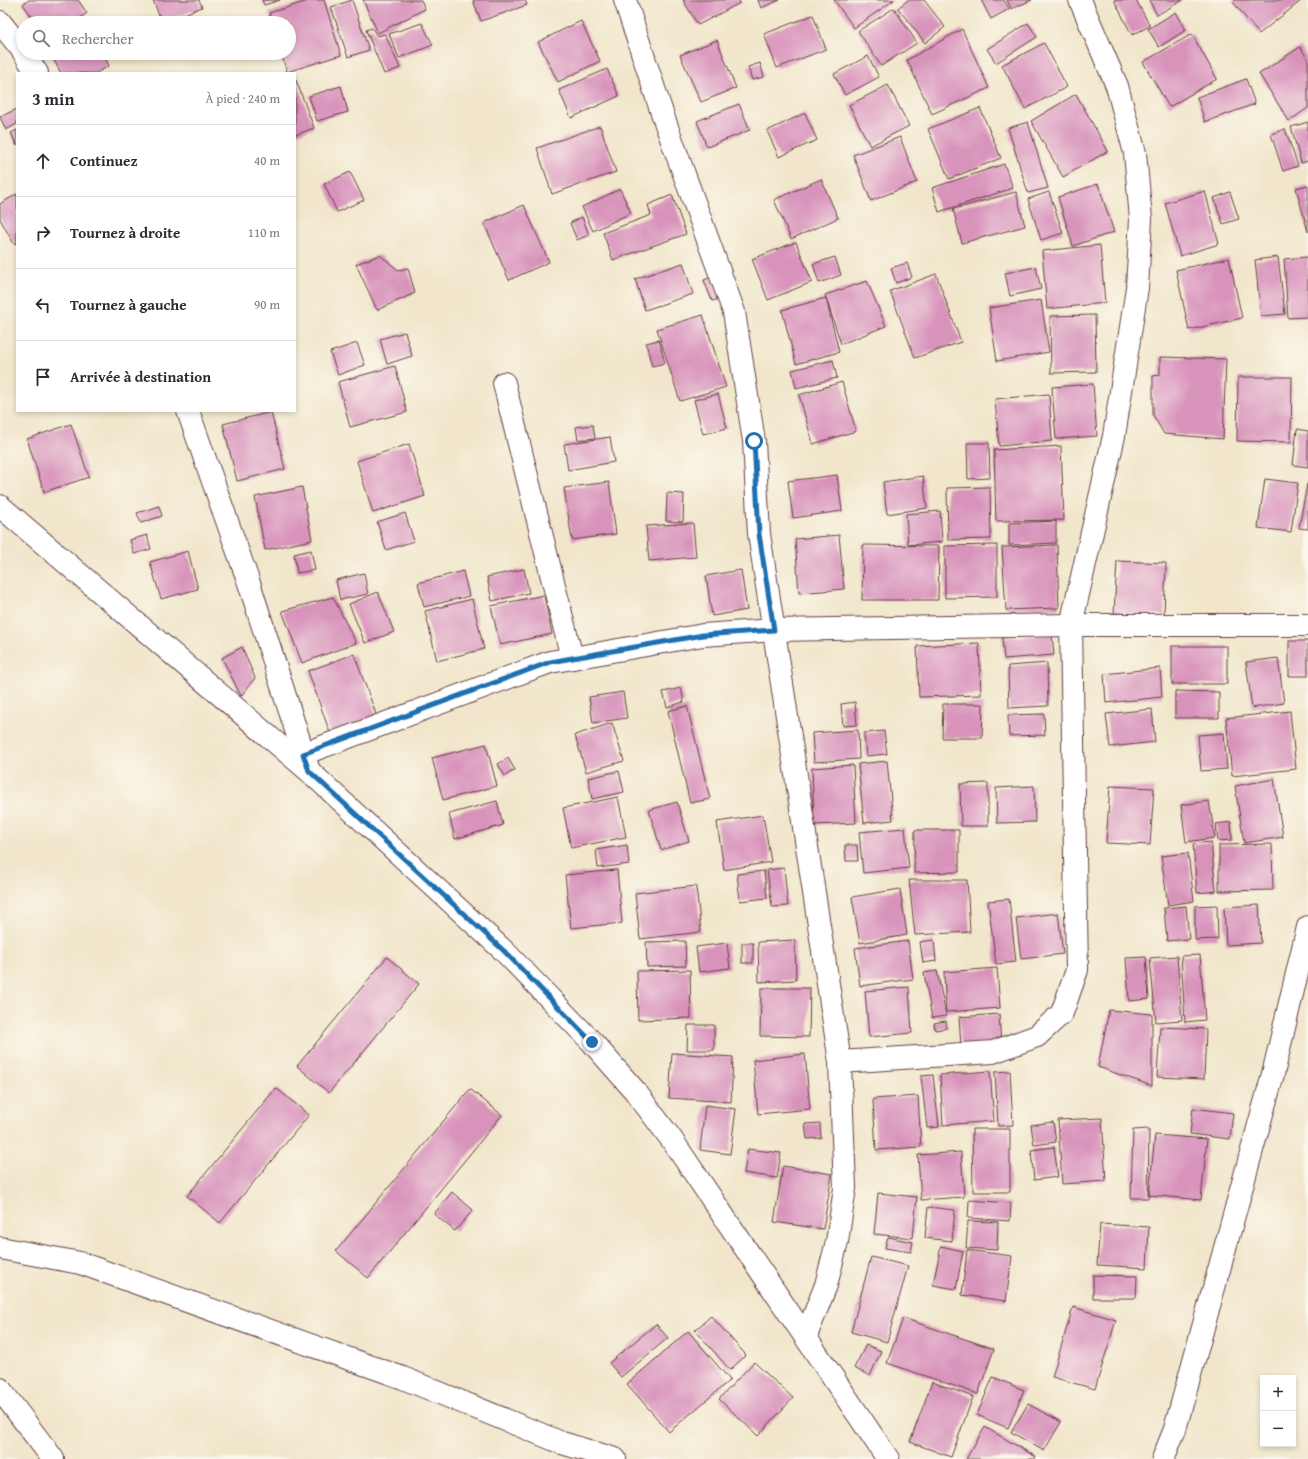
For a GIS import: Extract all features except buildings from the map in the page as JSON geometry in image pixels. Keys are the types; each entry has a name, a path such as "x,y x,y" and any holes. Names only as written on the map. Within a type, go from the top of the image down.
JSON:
{"street":[{"path":"625,0 663,116 734,312 754,441 759,534 840,1062 845,1188 836,1249 826,1285 806,1336"},
{"path":"840,1062 993,1052 1037,1036 1062,1013 1078,970 1071,625 1114,436 1138,288 1141,219 1135,153 1117,86 1080,0"},
{"path":"0,22 16,42"},
{"path":"29,60 36,72"},
{"path":"504,382 572,658"},
{"path":"188,412 249,583 306,762"},
{"path":"0,506 306,762 504,951 602,1053 635,1091 672,1140 888,1459"},
{"path":"306,762 550,662 703,635 774,630 1071,625 1308,625"},
{"path":"1163,1459 1175,1429 1273,1074 1308,927"},
{"path":"0,1248 80,1263 403,1378 562,1443 615,1459"},
{"path":"0,1389 53,1459"}],"route":[{"path":"592,1042 504,951 309,771 303,754 550,662 703,635 774,630 759,534 754,441"}]}
